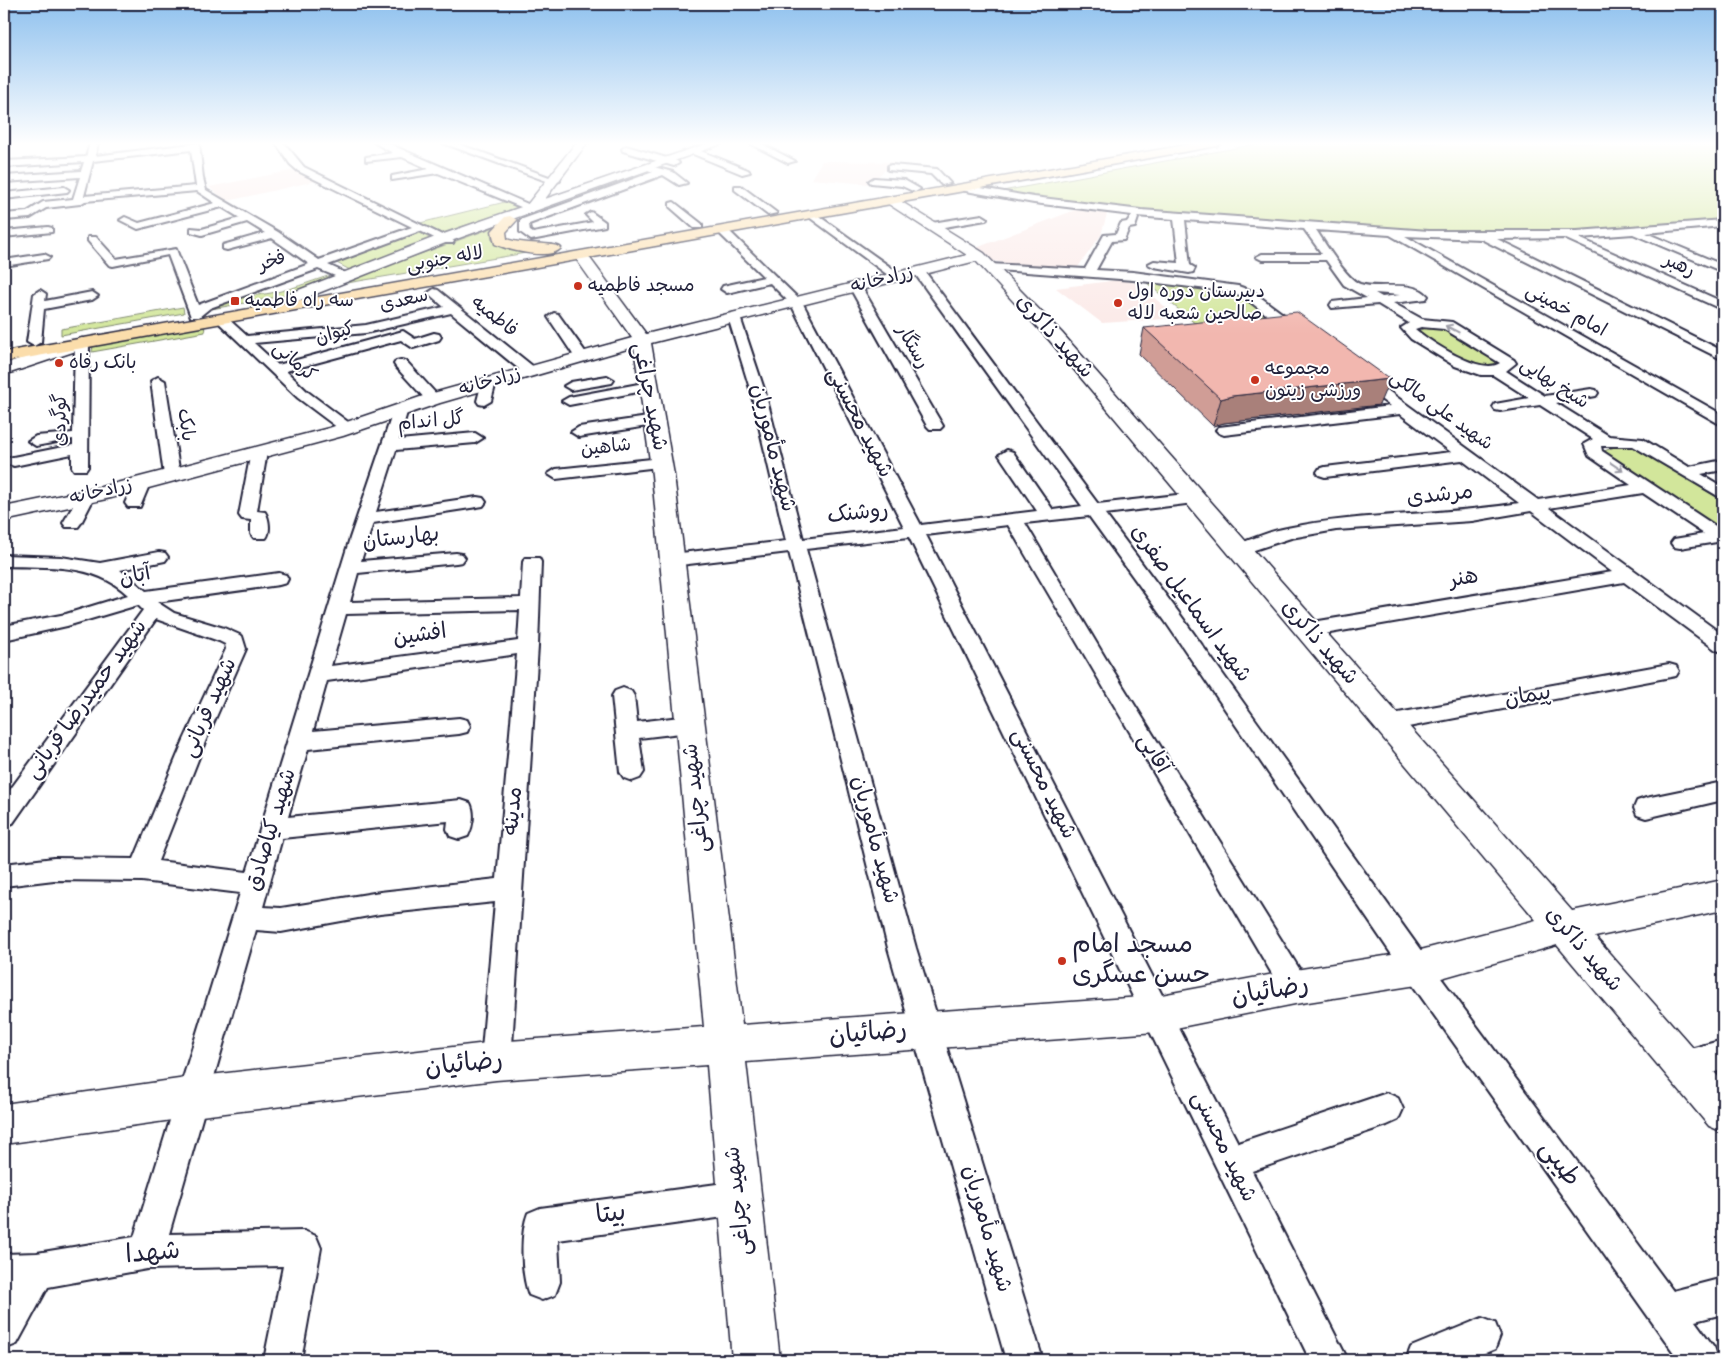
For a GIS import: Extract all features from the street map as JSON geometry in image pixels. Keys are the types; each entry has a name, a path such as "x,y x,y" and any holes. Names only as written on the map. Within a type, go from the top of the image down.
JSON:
{"main road":[{"name":"لاله جنوبی","path":"581,251 698,226 810,207"},
{"name":"لاله جنوبی","path":"4,347 515,258 581,251 723,231 854,207"},
{"path":"510,220 499,231 500,241 515,258"},
{"name":"لاله جنوبی","path":"4,357 221,319 515,258"}],"street":[{"path":"4,217 30,215 41,207"},
{"path":"88,207 91,210"},
{"path":"125,220 138,226 214,207"},
{"path":"229,207 274,234 317,264 344,276"},
{"path":"370,207 381,214 398,216 446,240"},
{"path":"381,214 397,207"},
{"path":"297,296 344,276 536,207"},
{"path":"337,289 339,285 352,278 446,240 548,207"},
{"path":"562,207 524,222 525,232 531,237 601,224 591,215"},
{"path":"676,207 698,226"},
{"path":"763,207 772,213"},
{"name":"شهید ذاکری","path":"902,207 984,262 1056,338 1723,1112"},
{"path":"1091,207 1307,226 1482,236 1634,232 1723,223"},
{"path":"813,214 896,276"},
{"path":"1154,264 1187,269 1179,216"},
{"path":"194,230 202,232 248,218"},
{"path":"939,231 982,218"},
{"path":"1088,274 1108,237 1120,238 1125,225 1131,224 1133,218"},
{"path":"939,231 995,225"},
{"path":"1704,225 1723,233"},
{"name":"شیخ بهایی","path":"1307,226 1348,282 1376,300 1419,323 1447,325 1509,363 1504,368 1495,370"},
{"name":"فخر","path":"195,314 206,305 419,228"},
{"path":"4,234 48,230"},
{"name":"شهید محسنی","path":"723,231 796,302 962,621 1328,1360"},
{"name":"امام خمینی","path":"1390,232 1723,421"},
{"path":"1634,232 1723,269"},
{"path":"227,247 274,234"},
{"name":"رهبر","path":"1564,235 1723,306"},
{"path":"1482,236 1723,356"},
{"path":"92,240 113,263 172,251 195,314"},
{"name":"شهید چراغی","path":"581,251 642,340 655,421 725,1046 756,1360"},
{"path":"1261,256 1330,257"},
{"path":"4,264 44,257"},
{"path":"984,262 1088,274 1133,276 1234,289 1248,294 1311,341"},
{"name":"زرادخانه","path":"4,514 142,483 347,428 489,382 642,340 896,276 984,262"},
{"name":"شهید اسماعیل صفری","path":"919,271 1172,617 1417,968"},
{"path":"727,289 773,279"},
{"name":"رستگار","path":"855,286 934,426"},
{"path":"1336,305 1422,296 1413,292 1357,288"},
{"name":"فاطمیه","path":"434,293 530,370"},
{"path":"34,342 40,300 92,296"},
{"name":"سعدی","path":"242,340 366,329 454,309"},
{"name":"شهید مأموریان","path":"734,317 758,392 796,545 902,948 1024,1360"},
{"name":"فاطمیه","path":"554,318 582,356"},
{"name":"کرمانی","path":"221,319 303,395 347,428"},
{"path":"1419,323 1407,328 1467,368 1495,370"},
{"name":"کیوان","path":"276,370 403,335 434,332"},
{"path":"1475,342 1495,340"},
{"path":"4,370 82,343"},
{"name":"گوگردی","path":"80,467 82,343"},
{"path":"1412,352 1436,348"},
{"path":"401,364 433,399"},
{"name":"شهید علی مالکی","path":"1350,369 1723,645"},
{"name":"شیخ بهایی","path":"1495,370 1605,440 1637,442 1723,494"},
{"path":"571,386 648,380"},
{"path":"568,401 648,380"},
{"name":"بابک","path":"158,381 172,475"},
{"path":"484,401 489,382"},
{"path":"1500,407 1541,399 1591,393"},
{"path":"1224,430 1404,409"},
{"name":"شهید کیاصادق","path":"147,1252 350,568 401,410"},
{"name":"شاهین","path":"579,432 655,421"},
{"name":"گل اندام","path":"390,446 475,438"},
{"path":"1605,440 1592,444 1595,453 1712,531 1723,534"},
{"path":"36,441 80,441"},
{"path":"14,461 80,441"},
{"path":"259,452 248,515 259,516 260,534"},
{"path":"1007,455 1049,516"},
{"path":"1325,472 1467,455"},
{"name":"شاهین","path":"556,474 661,463"},
{"path":"1686,472 1723,465"},
{"path":"134,503 142,483"},
{"name":"مرشدی","path":"1239,550 1286,533 1336,525 1472,516 1647,487"},
{"path":"72,523 87,496"},
{"name":"روشنک","path":"672,560 1194,498"},
{"path":"366,519 477,502"},
{"name":"آقایی","path":"1014,520 1097,662 1295,987"},
{"path":"1680,543 1723,534"},
{"path":"103,568 159,557"},
{"name":"بهارستان","path":"350,568 456,558"},
{"name":"شهید قربانی","path":"4,560 103,568 126,583 147,603 167,617 217,631 235,641 236,649 194,742 142,870"},
{"name":"مدینه","path":"496,1061 528,646 532,562"},
{"name":"هنر","path":"1307,630 1628,575"},
{"name":"آبان","path":"4,633 30,626 147,603 279,579"},
{"name":"شهید حمیدرضا قربانی","path":"4,816 147,603"},
{"path":"338,608 529,604"},
{"name":"افشین","path":"318,675 528,646"},
{"name":"پیمان","path":"1387,723 1669,671"},
{"path":"623,696 632,772"},
{"path":"627,731 689,724"},
{"path":"298,741 459,726"},
{"path":"1646,808 1723,791"},
{"path":"272,829 461,810 459,829"},
{"path":"4,876 54,870 142,870 256,884"},
{"path":"246,918 281,920 380,902 510,889"},
{"name":"رضائیان","path":"4,1124 193,1097 496,1061 1156,1014 1295,987 1417,968 1563,928 1723,895"},
{"name":"طیبی","path":"1417,968 1702,1360"},
{"path":"1683,1065 1723,1055"},
{"path":"1230,1162 1387,1109"},
{"name":"بیتا","path":"542,1282 540,1224 739,1198"},
{"name":"شهدا","path":"20,1271 147,1252 304,1248 283,1360"},
{"path":"4,1331 20,1271"},
{"path":"1666,1311 1723,1296"},
{"path":"1424,1360 1482,1336"}],"shaded area":[{"path":"1075,210 1107,214 1101,235 1078,267 1019,265 993,261 976,248"},
{"name":"دبیرستان دوره اول صالحین شعبه لاله","path":"1119,280 1136,283 1179,318 1102,323 1056,288"}],"green space":[{"path":"486,207 518,208 442,233 420,223"},
{"path":"1100,207 1723,207 1723,219 1675,225 1541,233 1393,229 1130,211"},
{"path":"495,227 491,234 492,240 502,247 513,250 538,251 347,283 371,272"},
{"path":"416,231 431,239 350,270 333,261"},
{"path":"328,276 333,279 294,294 206,310 221,302 278,292"},
{"path":"1147,283 1192,286 1241,297 1290,333 1216,341"},
{"path":"183,307 184,313 61,335 61,329"},
{"path":"204,325 205,332 92,352 93,345"},
{"path":"1431,326 1441,327 1498,362 1494,366 1472,366 1417,331"},
{"path":"1620,445 1635,448 1723,501 1723,527 1716,527 1604,451"}],"building":[{"path":"1297,312 1390,379 1232,396 1221,399 1144,328"}],"place":[{"name":"مسجد فاطمیه","path":"578,286"},
{"name":"سه راه فاطمیه","path":"235,301"},
{"name":"دبیرستان دوره اول صالحین شعبه لاله","path":"1118,303"},
{"name":"بانک رفاه","path":"59,363"},
{"name":"مجموعه ورزشی زیتون","path":"1255,380"},
{"name":"مسجد امام حسن عسگری","path":"1062,961"}]}
